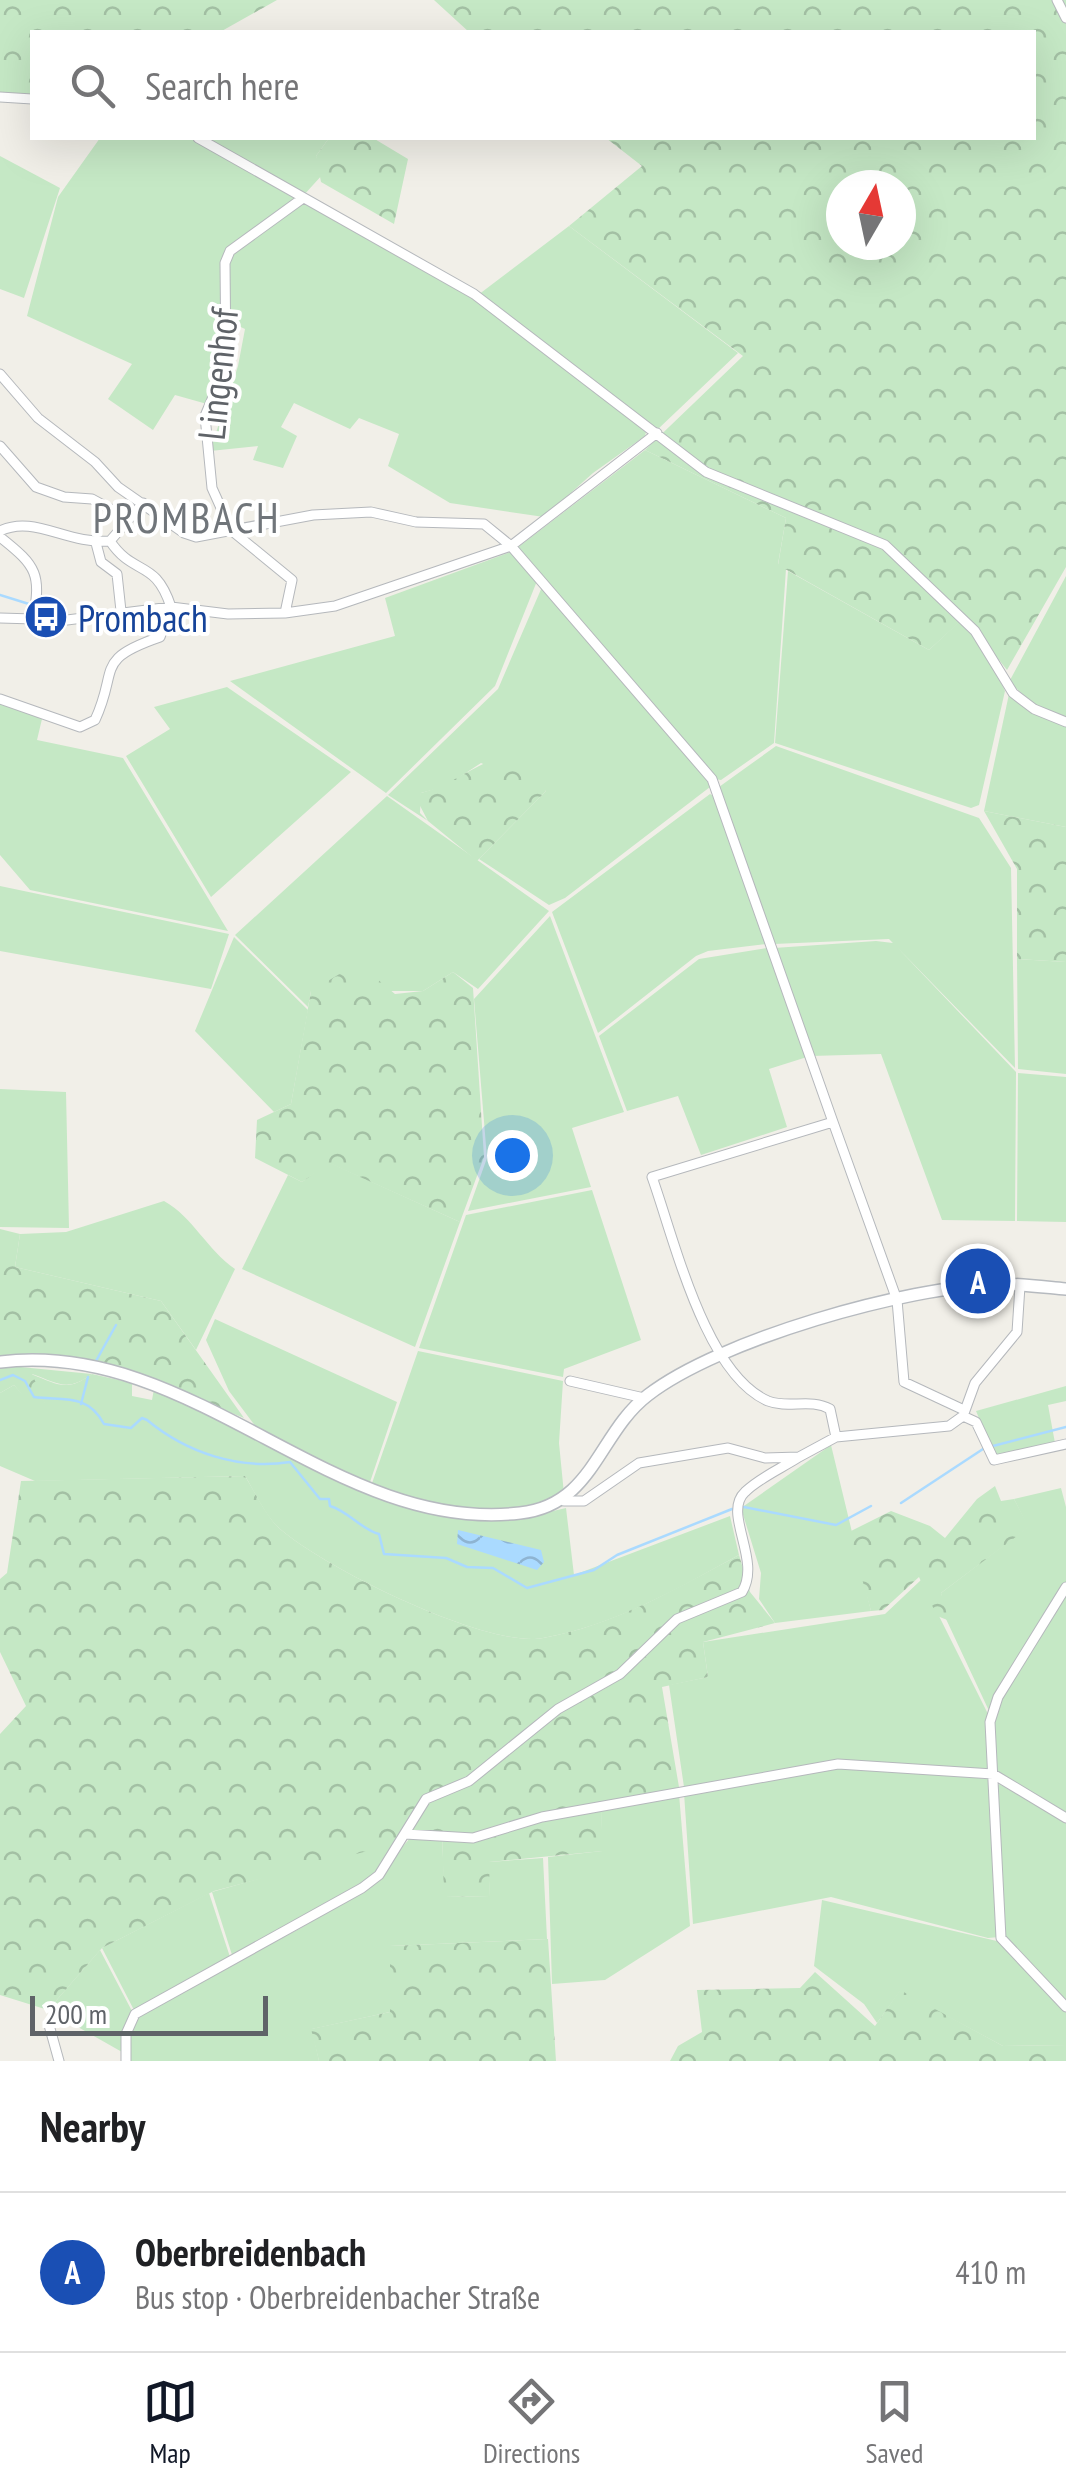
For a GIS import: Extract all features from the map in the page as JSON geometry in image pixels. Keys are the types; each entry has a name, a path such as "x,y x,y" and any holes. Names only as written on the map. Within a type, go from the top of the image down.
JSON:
{"street":[{"path":"1057,0 1066,18"},
{"path":"0,97 30,99"},
{"path":"202,140 474,294 706,472 885,545 975,631 1014,693 1034,709 1066,722"},
{"name":"Lingenhof","path":"286,613 292,591 288,574 231,530 212,488 205,416 226,366 224,263 230,252 303,198"},
{"path":"0,374 38,418 143,503 196,537 313,515 371,512 416,522 484,524 512,546 712,779 897,1300 904,1382 976,1422 994,1460 1066,1444"},
{"path":"2,620 96,618 121,611 171,607 228,614 286,613 336,606 512,546 657,433"},
{"path":"0,446 36,487 64,497 92,499 129,518"},
{"path":"33,621 39,585 36,572 26,557 0,534 20,524 38,525 49,534 110,541 143,503"},
{"path":"0,699 80,727 95,720 103,682 114,660 125,649 160,637 171,607 162,581 152,570 121,557 110,541"},
{"path":"96,542 101,562 117,574 121,611"},
{"path":"833,1122 652,1177 718,1355 766,1400 821,1404 830,1409 836,1437"},
{"path":"564,1501 644,1398 718,1355 897,1300 981,1286 1066,1288"},
{"path":"126,2061 126,2034 135,2014 362,1888 379,1875 426,1799 469,1781 558,1709 620,1674 678,1619 742,1592 747,1583 748,1555 736,1511 738,1500 836,1437 950,1426 964,1413 975,1383 1017,1332 1020,1286"},
{"path":"0,1362 54,1362 169,1387 410,1505 466,1515 518,1514 564,1501 584,1501 639,1463 728,1448 766,1458 800,1457"},
{"path":"570,1381 644,1398"},
{"path":"1066,1587 992,1709 1001,1938 1066,2008"},
{"path":"405,1834 474,1838 542,1816 838,1764 993,1774 1066,1818"},
{"path":"49,2025 60,2061"}],"green space":[{"path":"0,0 277,0 224,30 30,30 30,101 0,97"},
{"path":"434,0 1066,0 1066,567 1007,670 965,617 929,650 778,565 786,518 645,450 743,356 569,226 642,166 609,140 1036,140 1036,30 467,30"},
{"path":"99,140 195,140 295,198 228,251 224,366 207,404 175,395 153,430 108,399 132,364 27,316 58,197"},
{"path":"205,140 328,140 316,156 323,174 303,196"},
{"path":"328,140 376,140 408,159 394,224 321,182 316,156"},
{"path":"0,156 60,188 24,298 0,289"},
{"path":"303,202 456,286 646,432 645,436 593,473 544,517 450,503 388,466 399,434 359,418 350,429 294,403 281,427 297,436 283,468 253,460 258,446 210,451 238,366 245,329 230,322 226,264 232,252"},
{"path":"569,226 738,353 657,430 478,295"},
{"path":"645,450 786,518 778,564 786,569 774,743 721,780 715,779 517,548"},
{"path":"511,552 537,581 495,686 386,793 230,681 395,636 385,598"},
{"path":"788,571 929,650 962,619 984,648 1005,691 979,805 971,808 775,743"},
{"path":"1066,576 1066,719 1036,706 1009,682"},
{"path":"542,587 708,778 710,787 565,898 549,905 479,859 546,791 481,763 446,786 421,793 420,813 428,821 388,795 498,689"},
{"path":"227,687 351,772 211,897 126,756 170,729 154,707"},
{"path":"1009,694 1066,725 1066,827 984,811"},
{"path":"0,703 42,719 37,740 123,758 228,931 30,890 0,855"},
{"path":"776,746 979,818 1011,868 1015,1068 889,939 774,944 719,787"},
{"path":"502,756 546,791 477,861 428,821 418,802 421,793"},
{"path":"710,794 715,797 767,944 696,956 598,1033 552,912"},
{"path":"387,796 549,911 478,989 453,972 423,991 311,991 308,1007 235,935"},
{"path":"984,811 1066,827 1066,962 1017,959 1017,869"},
{"path":"0,886 229,934 211,989 0,951"},
{"path":"550,916 624,1112 572,1128 591,1187 468,1211 487,1158 474,999"},
{"path":"234,937 308,1010 291,1104 274,1112 195,1031"},
{"path":"893,943 1016,1072 1015,1221 942,1220 881,1054 811,1056 774,948"},
{"path":"767,948 807,1057 769,1069 787,1127 701,1155 678,1096 627,1111 599,1036 699,959"},
{"path":"1017,959 1066,962 1066,1074 1018,1069"},
{"path":"358,963 395,994 423,991 453,972 473,988 484,1157 460,1222 329,1163 302,1182 255,1158 257,1120 291,1104 311,991"},
{"path":"1018,1073 1066,1077 1066,1222 1017,1221"},
{"path":"0,1089 66,1092 69,1228 0,1227"},
{"path":"328,1162 460,1222 415,1347 242,1269 288,1175 302,1182"},
{"path":"592,1190 641,1340 564,1369 563,1377 419,1348 466,1215"},
{"path":"164,1201 235,1269 196,1350 161,1301 15,1267 20,1234 66,1232"},
{"path":"0,1229 20,1234 15,1267 161,1301 244,1418 125,1375 67,1362 0,1356"},
{"path":"215,1319 397,1402 369,1485 256,1427 229,1391 206,1340"},
{"path":"418,1351 563,1381 559,1443 564,1494 540,1504 492,1510 444,1504 371,1486"},
{"path":"0,1365 92,1374 69,1385 32,1374 46,1405 37,1413 14,1385 0,1393"},
{"path":"31,1374 69,1385 92,1374 132,1383 132,1396 152,1400 154,1389 412,1509 481,1519 523,1518 566,1508 574,1575 730,1516 739,1555 644,1605 569,1632 517,1638 484,1631 405,1601 299,1543 273,1522 245,1476 35,1481 0,1466 0,1393 14,1385 23,1395 45,1404"},
{"path":"1066,1386 1066,1401 1048,1405 1055,1443 995,1456 976,1411"},
{"path":"831,1445 871,1611 775,1623 759,1599 761,1573 741,1508"},
{"path":"245,1476 273,1522 299,1543 405,1601 484,1631 517,1638 569,1632 644,1604 739,1555 750,1592 775,1623 703,1642 708,1677 662,1687 679,1787 601,1808 603,1851 489,1862 490,1897 444,1896 442,1834 413,1832 383,1847 214,1891 102,1948 48,2010 0,1995 0,1734 26,1706 0,1652 0,1579 7,1573 21,1481"},
{"path":"995,1486 1001,1501 1014,1499 1029,1527 941,1593 950,1621 937,1616 919,1577 883,1610 871,1611 849,1532 891,1511 930,1526 945,1538 977,1499"},
{"path":"1061,1488 1066,1507 1066,1583 990,1713 946,1619 941,1593 1028,1527 1014,1499"},
{"path":"921,1580 989,1716 988,1771 839,1762 684,1787 669,1685 708,1677 703,1642 885,1614"},
{"path":"1066,1590 1066,1816 997,1773 992,1726 996,1708"},
{"path":"841,1766 989,1779 999,1937 988,1938 831,1897 693,1924 684,1793"},
{"path":"999,1784 1066,1821 1066,2003 1006,1941 996,1788"},
{"path":"679,1794 690,1926 605,1980 552,1984 548,1857 602,1851 601,1808"},
{"path":"411,1837 442,1839 445,1896 490,1897 488,1862 543,1858 547,1939 390,1946 390,2012 312,2029 319,2061 131,2061 127,2057 129,2031 141,2012 301,1928 368,1886"},
{"path":"398,1839 377,1874 232,1955 212,1892"},
{"path":"209,1893 230,1957 135,2012 102,1948"},
{"path":"822,1900 1001,1942 1066,2012 1066,2045 1003,2046 900,1991 877,2023 864,2004 814,1966"},
{"path":"548,1939 556,2061 319,2061 311,2029 390,2012 390,1946"},
{"path":"100,1950 133,2013 122,2052 48,2010"},
{"path":"815,1972 875,2026 900,1990 1003,2046 1066,2045 1066,2061 670,2061 678,2046 702,2032 697,1990 800,1988"}],"water":[{"path":"458,1530 541,1550 544,1562 537,1570 457,1544"}],"waterway":[{"path":"0,595 29,604"},
{"path":"96,1361 116,1325"},
{"path":"0,1380 13,1375 25,1381 34,1397 81,1402 104,1424 131,1428 142,1418 179,1442 214,1456 252,1463 290,1462 320,1499 329,1499 330,1506 379,1534 384,1554 446,1558 467,1567 493,1568 527,1588 594,1570 617,1555 732,1509"},
{"path":"81,1404 88,1377"},
{"path":"993,1446 1066,1427"},
{"path":"901,1503 983,1449"},
{"path":"744,1507 836,1525 871,1506"}],"place":[{"name":"Prombach","path":"46,617"},
{"name":"Oberbreidenbach","path":"978,1281"}],"district":[{"name":"PROMBACH","path":"187,517"}]}
